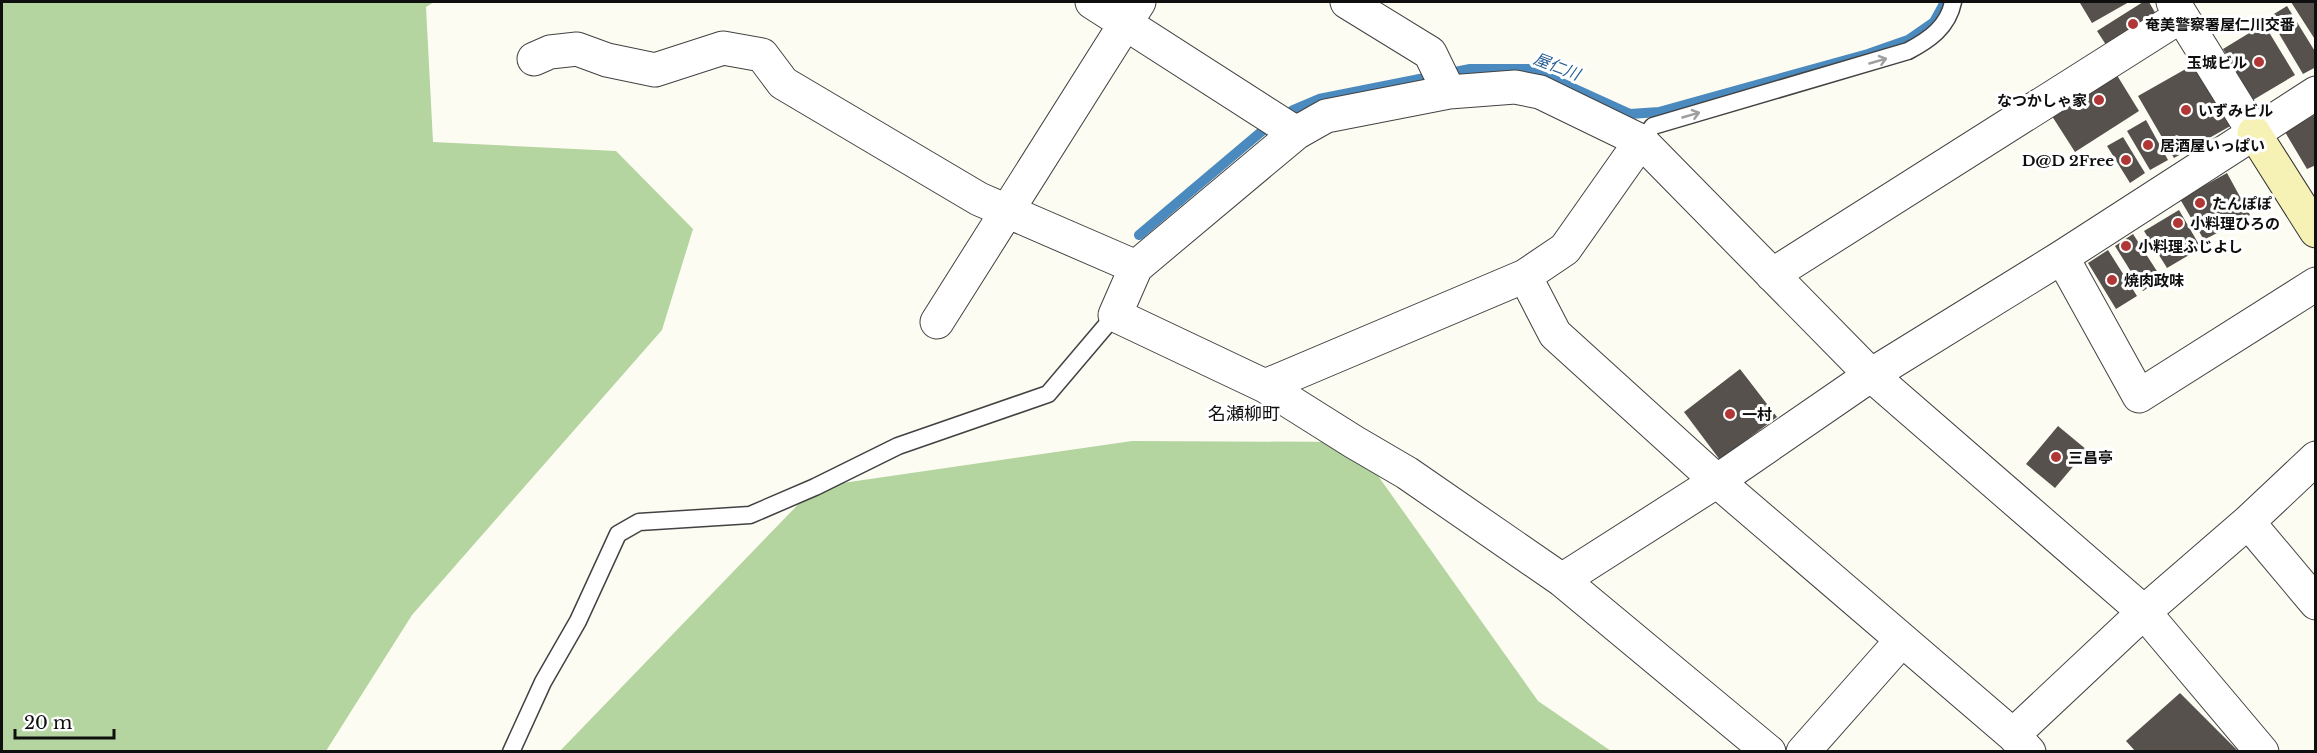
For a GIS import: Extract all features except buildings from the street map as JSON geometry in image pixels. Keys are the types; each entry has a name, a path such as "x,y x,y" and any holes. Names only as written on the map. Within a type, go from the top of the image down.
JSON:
{"street":[{"path":"1092,2 1133,12 1281,123"},
{"path":"1347,2 1430,53 1442,79"},
{"path":"1772,275 2177,9 2316,231"},
{"path":"937,322 1133,12"},
{"path":"534,59 550,52 577,49 607,60 655,69 723,48 762,55 783,83 979,199 1136,267"},
{"path":"1769,752 1562,580 1407,473 1264,386 1115,315 1136,267 1281,123 1326,116 1442,79 1540,92 1641,141 1871,375 2144,612 2262,752"},
{"path":"1562,580 1716,481 1871,375 2062,257 2316,93"},
{"path":"1264,386 1525,276 1565,249 1641,141"},
{"path":"2062,257 2139,396 2316,284"},
{"path":"1525,276 1555,334 1716,481 2021,743 2144,612 2248,522 2316,458"},
{"path":"2248,522 2316,603"},
{"path":"1803,752 1902,640"}],"lane":[{"path":"1641,141 1653,126 1908,51 1928,40 1942,26 1953,2"},
{"path":"511,752 543,682 578,621 618,534 639,522 750,515 898,446 1048,394 1115,315"}],"green space":[{"path":"2,2 434,2 426,7 433,142 616,151 693,229 662,330 412,615 326,751 2,751"},
{"path":"1132,441 1354,442 1538,701 1611,751 559,752 815,487"}],"waterway":[{"name":"屋仁川","path":"1139,235 1261,132 1293,110 1319,99 1470,69 1531,69 1630,114 1659,112 1868,54 1908,40 1934,22 1945,2"}],"place":[{"name":"奄美警察署屋仁川交番","path":"2133,24"},
{"name":"玉城ビル","path":"2259,62"},
{"name":"なつかしゃ家","path":"2099,100"},
{"name":"いずみビル","path":"2186,110"},
{"name":"居酒屋いっぱい","path":"2148,145"},
{"name":"D@D 2Free","path":"2126,160"},
{"name":"たんぽぽ","path":"2200,203"},
{"name":"小料理ひろの","path":"2178,223"},
{"name":"小料理ふじよし","path":"2126,246"},
{"name":"焼肉政味","path":"2112,280"},
{"name":"一村","path":"1730,414"},
{"name":"三昌亭","path":"2056,457"}],"district":[{"name":"名瀬柳町","path":"1244,414"}]}
